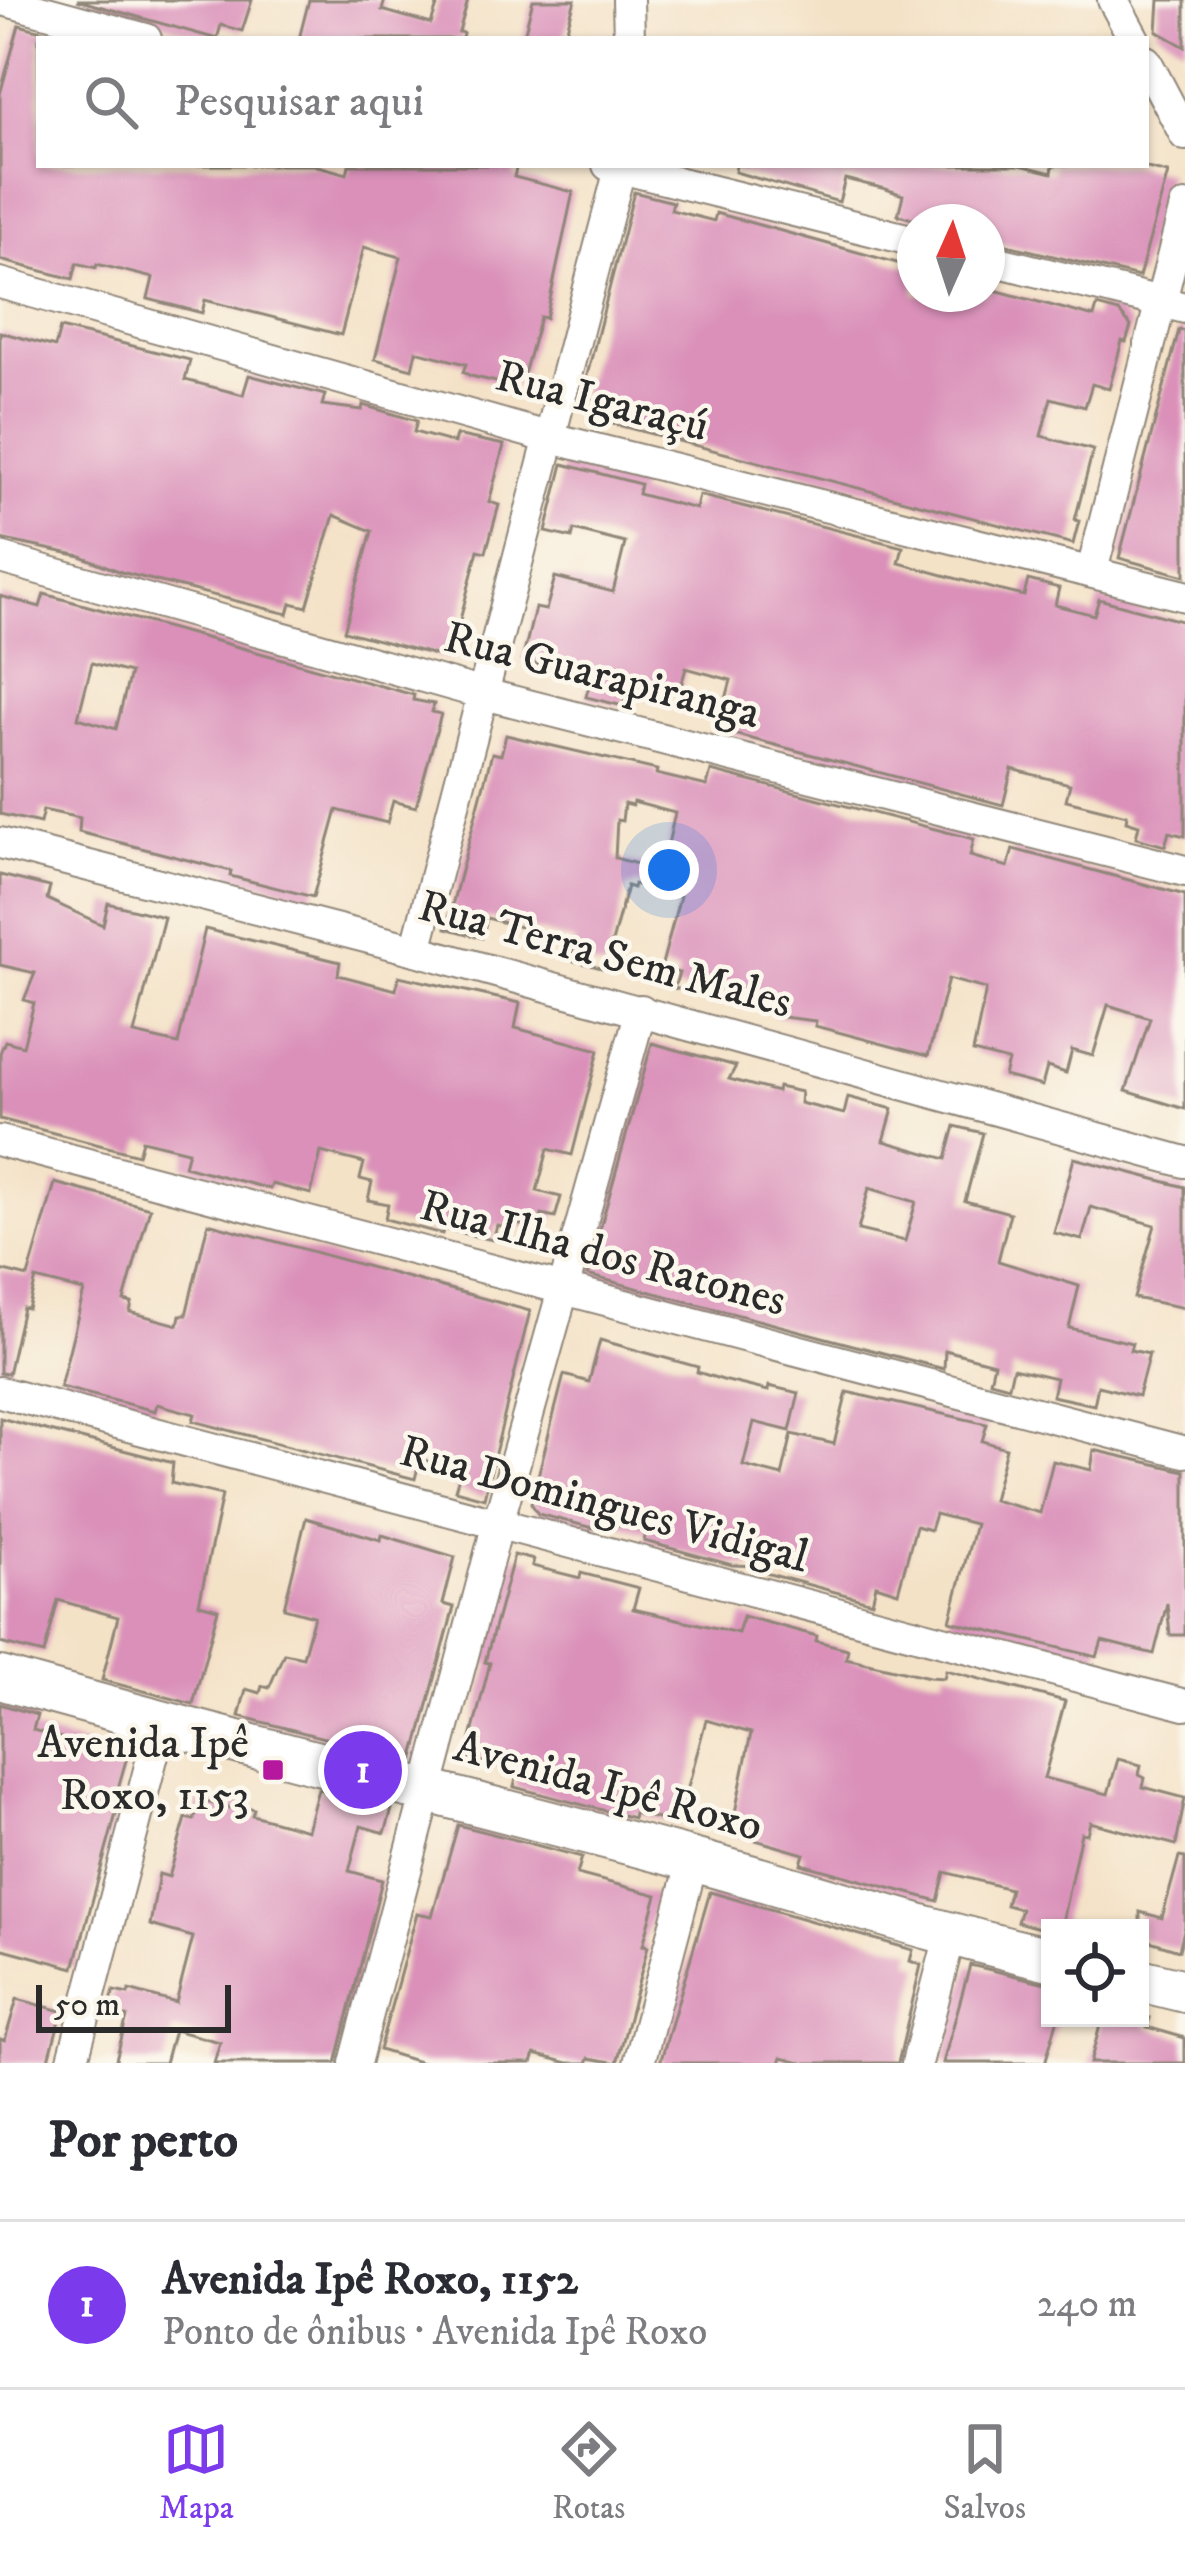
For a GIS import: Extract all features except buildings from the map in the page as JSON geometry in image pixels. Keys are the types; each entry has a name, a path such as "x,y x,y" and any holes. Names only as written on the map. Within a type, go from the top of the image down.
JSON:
{"street":[{"path":"3,0 135,36"},
{"path":"628,0 628,36"},
{"path":"1113,0 1132,36"},
{"path":"1149,67 1185,135"},
{"path":"416,950 551,438 616,168"},
{"path":"624,168 897,236"},
{"path":"1092,571 1174,305 1185,207"},
{"path":"1005,263 1174,305"},
{"name":"Rua Igaraçú","path":"0,283 551,438 1185,596"},
{"name":"Rua Guarapiranga","path":"0,558 484,694 1185,871"},
{"name":"Rua Terra Sem Males","path":"0,843 641,1010 1185,1162"},
{"path":"355,2063 641,1010"},
{"name":"Rua Ilha dos Ratones","path":"0,1141 1185,1452"},
{"name":"Rua Domingues Vidigal","path":"0,1392 1185,1705"},
{"name":"Avenida Ipê Roxo","path":"0,1678 693,1860 950,1936 1041,1958"},
{"path":"72,2063 161,1724"},
{"path":"639,2063 693,1860"},
{"path":"917,2063 950,1936"},
{"path":"1149,1982 1185,1990"}],"place":[{"name":"Avenida Ipê Roxo, 1153","path":"273,1770"},
{"name":"Avenida Ipê Roxo, 1152","path":"363,1770"}]}
